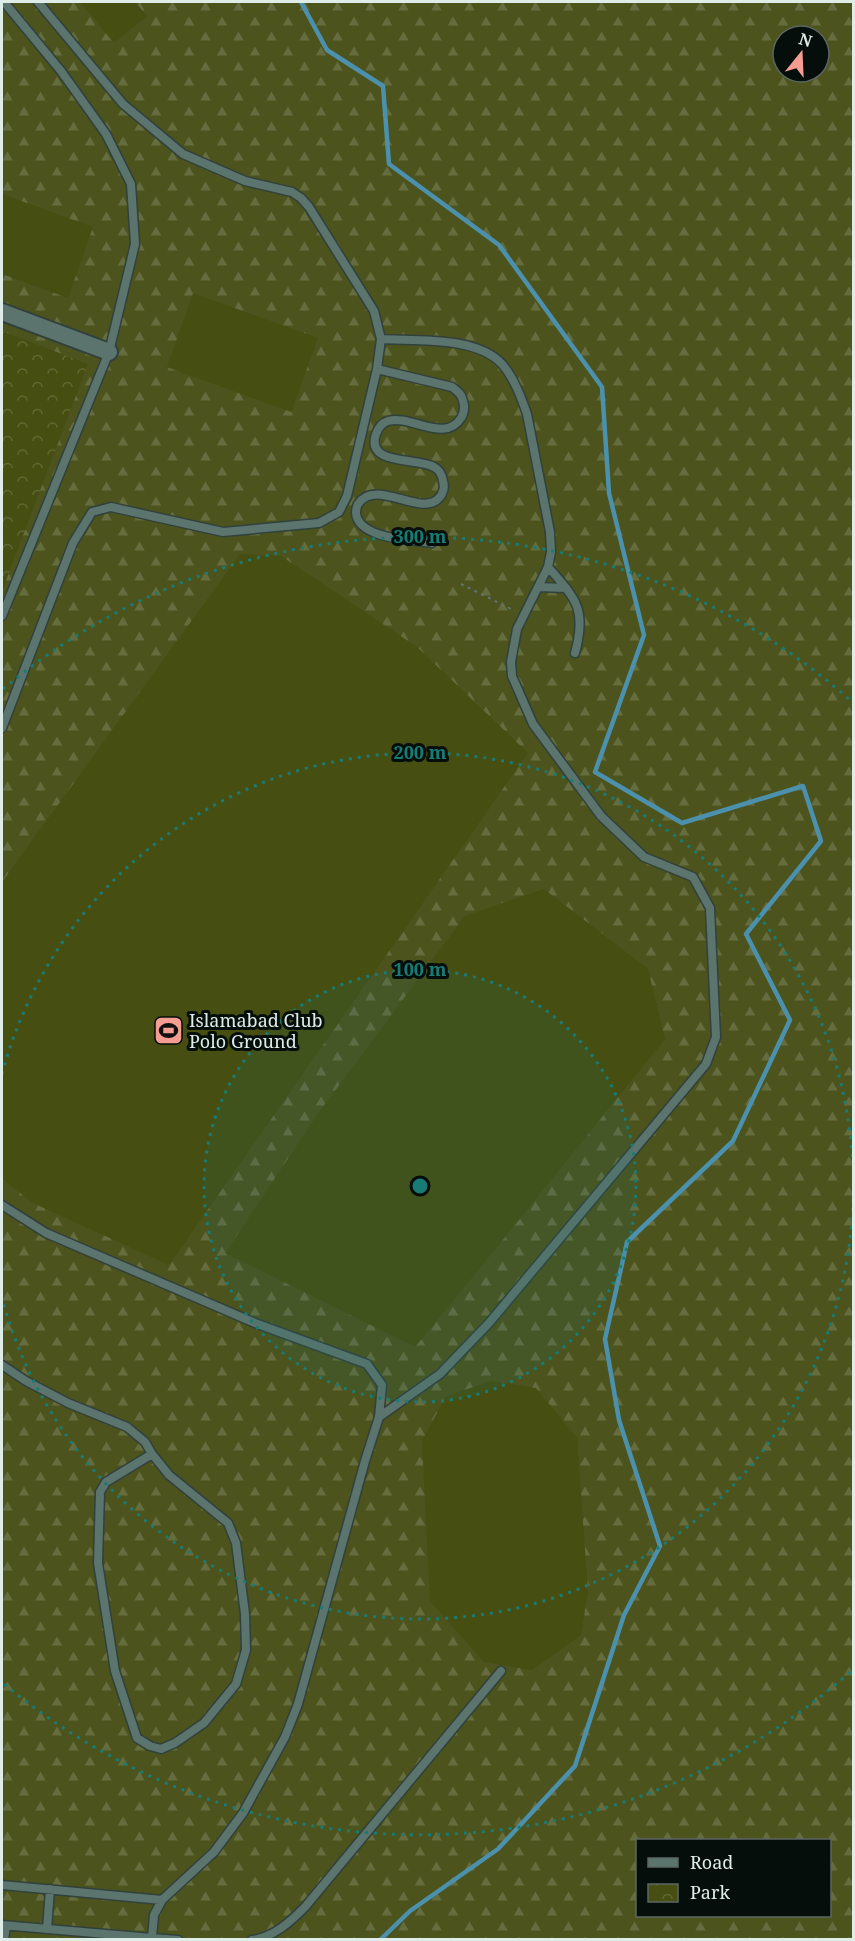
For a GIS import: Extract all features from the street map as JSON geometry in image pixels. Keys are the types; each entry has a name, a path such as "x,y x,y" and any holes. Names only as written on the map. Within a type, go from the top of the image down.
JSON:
{"street":[{"path":"2,312 109,352"}],"lane":[{"path":"2,616 109,352 135,244 131,184 106,134 61,71 4,2"},
{"path":"2,728 73,543 92,512 111,507 223,532 319,523 339,512 344,504 377,369 381,339 374,311 309,207 301,198 292,192 245,181 183,154 123,104 38,2"},
{"path":"379,1417 440,1374 489,1323 706,1064 716,1037 710,908 693,877 644,857 601,816 533,724 512,676 513,645 524,616 548,567 551,552 550,532 527,414 510,375 501,363 489,354 462,343 381,339"},
{"path":"377,369 452,387 461,395 465,404 463,415 453,426 443,429 396,420 386,421 378,428 374,439 376,448 382,456 433,466 441,473 444,485 441,496 435,502 425,504 377,494 367,496 356,509 360,525 370,532 432,543"},
{"path":"344,504 356,509"},
{"path":"548,567 576,603 580,616 580,636 575,653"},
{"path":"539,587 566,588"},
{"path":"2,1205 46,1233 255,1323 367,1364 382,1385 379,1417 297,1704 285,1737 243,1813 214,1852 162,1900 154,1915 152,1938"},
{"path":"2,1365 26,1381 68,1403 127,1427 145,1442 169,1475 228,1523 236,1543 245,1614 246,1650 236,1684 204,1723 175,1743 161,1749 150,1746 137,1738 115,1671 98,1563 100,1492 106,1482 152,1454"},
{"path":"252,1940 285,1926 305,1907 501,1671"},
{"path":"2,1885 162,1900"},
{"path":"47,1929 50,1889"},
{"path":"4,1940 4,1925 178,1940"}],"path":[{"path":"461,584 524,616"}],"green space":[{"path":"2,2 853,2 853,1939 2,1939"},
{"path":"80,2 135,2 147,16 114,43"},
{"path":"2,194 93,227 68,298 2,274"},
{"path":"193,293 318,338 291,412 167,367"},
{"path":"2,331 88,364 2,591"},
{"name":"Islamabad Club Polo Ground","path":"240,554 281,556 417,647 528,753 169,1265 33,1203 2,1179 2,882"},
{"path":"544,889 648,969 665,1039 415,1347 225,1253 317,1115 465,916"},
{"path":"492,1381 536,1388 577,1438 588,1592 581,1635 532,1670 484,1662 430,1601 422,1441 446,1396"}],"waterway":[{"path":"301,2 327,50 383,86 389,164 499,245 602,387 609,493 644,635 595,772 682,823 803,786 821,841 746,934 790,1020 733,1141 627,1242 605,1339 619,1420 660,1546 624,1615 575,1766 498,1849 410,1911 380,1940"}],"place":[{"name":"Islamabad Club Polo Ground","path":"168,1030"}]}
